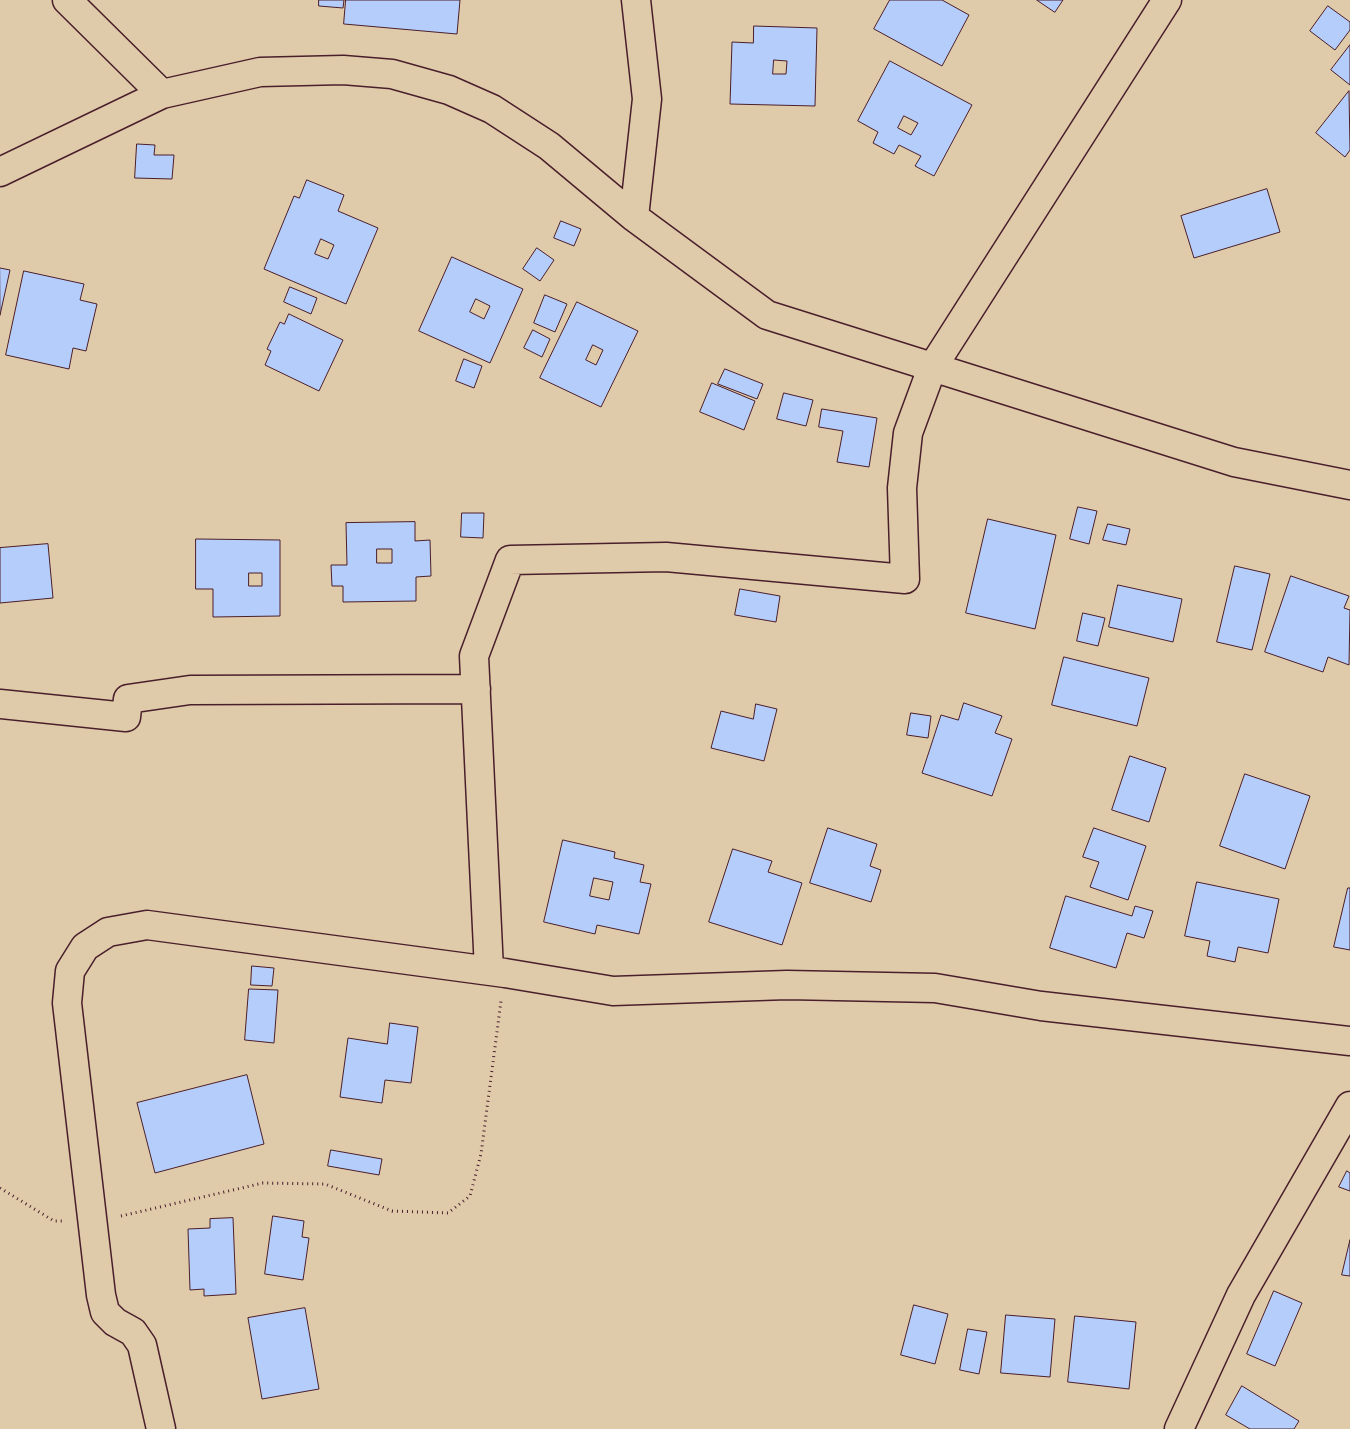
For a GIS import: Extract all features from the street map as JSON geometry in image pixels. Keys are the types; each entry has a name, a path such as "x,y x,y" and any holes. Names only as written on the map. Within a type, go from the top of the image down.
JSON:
{"street":[{"path":"67,0 162,94"},
{"path":"634,217 647,99 636,0"},
{"path":"497,972 474,656 510,560 666,557 906,579 902,488 908,433 932,368 1167,0"},
{"path":"0,172 162,94 260,72 342,70 392,74 448,90 492,109 549,146 634,217 767,316 1234,462 1350,486"},
{"path":"0,704 126,717 128,700 190,690 476,689"},
{"path":"161,1429 142,1345 132,1332 115,1322 105,1312 101,1295 67,1003 70,971 85,947 108,932 147,925 497,972 613,991 787,985 935,988 1041,1006 1350,1041"},
{"path":"1179,1429 1241,1295 1350,1106"}],"path":[{"path":"0,1188 54,1220 93,1222 263,1182 325,1184 392,1211 448,1213 470,1196 481,1154 497,972"}],"building":[{"path":"319,0 344,0 343,8 319,6"},
{"path":"346,0 460,0 457,34 344,24"},
{"path":"890,0 942,0 969,15 942,66 874,29"},
{"path":"1037,0 1063,0 1055,12"},
{"path":"1328,6 1350,22 1350,30 1335,50 1310,31"},
{"path":"754,26 817,28 815,106 730,104 732,42 753,43","holes":["774,60 787,61 786,74 773,74"]},
{"path":"1350,45 1350,85 1331,70"},
{"path":"890,61 972,105 934,176 915,166 921,156 899,145 894,154 873,143 878,132 858,121","holes":["904,116 918,123 911,135 898,128"]},
{"path":"1349,91 1350,150 1345,157 1316,133"},
{"path":"137,144 155,145 154,155 174,155 172,179 135,178"},
{"path":"307,180 344,195 338,211 378,228 346,304 264,269 294,196 299,198","holes":["321,239 334,245 328,259 315,254"]},
{"path":"1267,189 1280,232 1194,258 1181,216"},
{"path":"561,221 581,229 574,246 554,238"},
{"path":"537,248 554,260 540,281 523,269"},
{"path":"452,257 523,289 490,363 419,331","holes":["476,299 490,306 484,319 470,312"]},
{"path":"0,268 10,270 0,315"},
{"path":"24,271 84,284 80,300 97,304 86,351 73,348 69,369 6,355"},
{"path":"290,287 317,298 311,314 284,302"},
{"path":"545,295 567,304 555,332 534,323"},
{"path":"577,302 638,331 601,407 540,378","holes":["593,345 603,350 596,365 586,360"]},
{"path":"289,314 343,340 319,391 265,365 271,351 267,349 280,322 284,324"},
{"path":"533,330 550,339 542,357 524,348"},
{"path":"464,359 482,366 474,388 456,381"},
{"path":"725,369 763,384 757,399 718,384"},
{"path":"712,383 755,401 744,430 700,412"},
{"path":"784,393 813,400 806,426 777,419"},
{"path":"822,409 877,418 869,467 837,462 843,431 819,427"},
{"path":"1078,507 1097,511 1089,544 1070,539"},
{"path":"462,513 484,513 483,538 461,537"},
{"path":"988,519 1056,535 1035,629 966,613"},
{"path":"415,522 415,541 430,540 431,576 416,577 416,601 343,602 343,586 332,586 331,565 347,565 346,523","holes":["377,549 392,549 392,563 377,563"]},
{"path":"1108,524 1130,529 1126,545 1103,540"},
{"path":"196,539 280,540 280,616 213,617 213,589 196,589","holes":["249,573 262,573 262,586 249,586"]},
{"path":"48,544 53,598 0,603 0,548"},
{"path":"1235,566 1270,574 1252,650 1217,642"},
{"path":"1291,576 1349,596 1344,608 1350,610 1349,665 1328,657 1323,672 1265,652"},
{"path":"1118,585 1182,599 1173,642 1109,627"},
{"path":"740,589 780,596 776,622 735,615"},
{"path":"1083,613 1105,618 1098,646 1077,641"},
{"path":"1064,657 1149,678 1137,726 1052,705"},
{"path":"964,703 1002,716 995,733 1012,739 992,796 922,773 941,715 958,720"},
{"path":"756,704 777,709 764,761 711,748 721,711 753,719"},
{"path":"911,713 931,716 928,738 907,735"},
{"path":"1130,756 1166,768 1149,822 1112,810"},
{"path":"1245,774 1310,796 1285,869 1220,846"},
{"path":"828,828 877,844 870,866 881,870 871,902 810,883"},
{"path":"1094,828 1146,846 1128,900 1090,887 1099,862 1083,857"},
{"path":"563,840 615,852 614,858 644,865 640,882 651,884 639,934 597,925 595,934 544,922","holes":["594,878 613,882 609,900 590,896"]},
{"path":"733,849 772,861 768,872 802,883 782,945 709,922"},
{"path":"1197,882 1279,899 1268,953 1238,947 1235,962 1207,956 1210,941 1185,936"},
{"path":"1348,888 1350,888 1350,950 1334,947"},
{"path":"1066,896 1132,916 1135,906 1153,911 1144,938 1127,933 1116,968 1050,948"},
{"path":"252,966 274,968 272,986 251,985"},
{"path":"249,989 278,990 274,1043 245,1040"},
{"path":"390,1023 418,1027 411,1083 385,1080 382,1103 340,1097 348,1038 387,1044"},
{"path":"247,1075 264,1144 155,1173 137,1103"},
{"path":"331,1150 382,1159 379,1175 328,1166"},
{"path":"1347,1171 1350,1173 1350,1191 1339,1187"},
{"path":"273,1216 304,1221 302,1237 309,1238 303,1280 265,1274"},
{"path":"233,1218 236,1294 204,1296 204,1289 190,1290 188,1229 210,1228 210,1219"},
{"path":"1350,1240 1350,1276 1342,1275"},
{"path":"1274,1291 1302,1303 1275,1366 1247,1354"},
{"path":"914,1305 948,1314 935,1364 901,1355"},
{"path":"305,1308 319,1389 262,1399 248,1318"},
{"path":"1006,1315 1055,1319 1050,1377 1001,1373"},
{"path":"1075,1316 1136,1322 1129,1389 1068,1382"},
{"path":"968,1329 987,1332 979,1374 960,1370"},
{"path":"1242,1386 1299,1421 1294,1429 1250,1429 1226,1415"}]}
